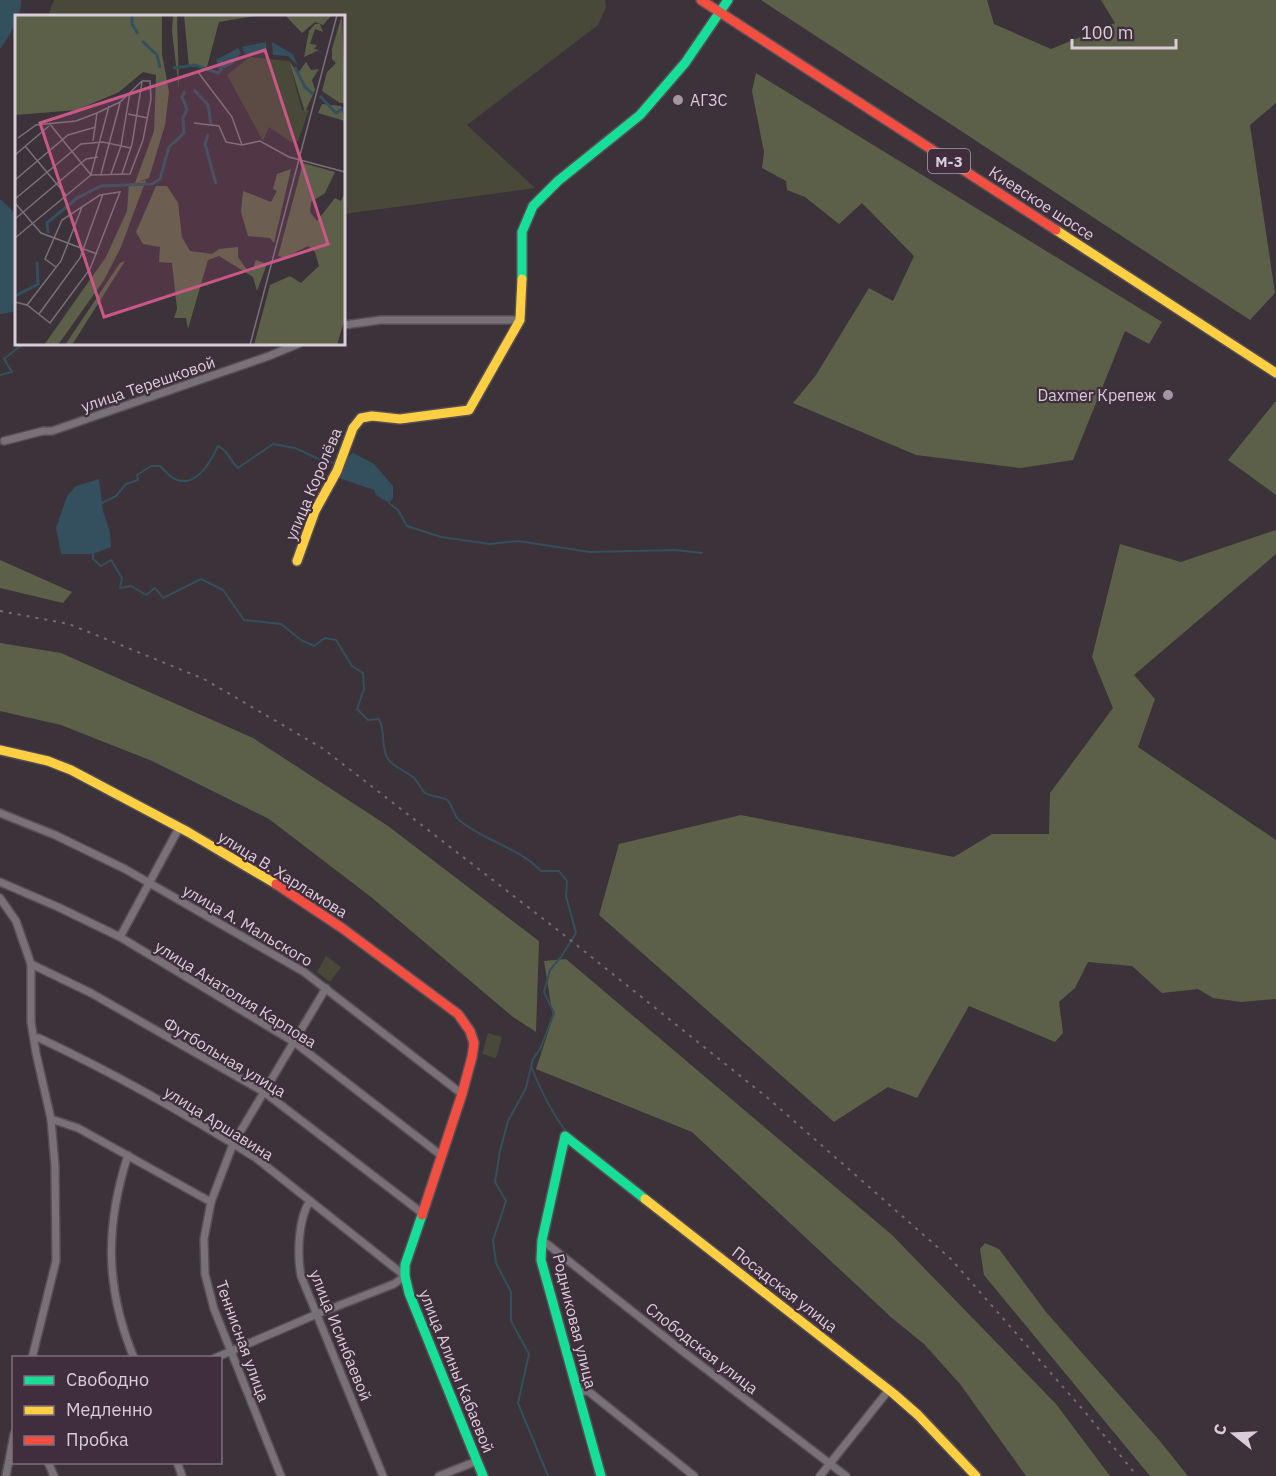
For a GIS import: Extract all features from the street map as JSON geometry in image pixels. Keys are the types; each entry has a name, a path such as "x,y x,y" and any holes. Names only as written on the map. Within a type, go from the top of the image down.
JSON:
{"main road":[{"name":"Киевское шоссе","path":"701,0 1276,373"},
{"path":"520,320 522,232 533,206 558,180 640,115 700,43 729,0"},
{"name":"улица Королёва","path":"297,561 315,512 337,471 353,428 362,418 372,416 400,419 469,410 520,320"},
{"name":"улица В. Харламова","path":"0,750 71,770 242,863 302,900 458,1014 470,1031 474,1043 472,1057 462,1094 405,1265 405,1276"},
{"name":"Родниковая улица","path":"565,1136 542,1240 541,1260 601,1476"},
{"name":"Посадская улица","path":"565,1136 918,1415 976,1476"},
{"name":"улица Алины Кабаевой","path":"405,1276 409,1293 483,1476"}],"street":[{"path":"345,325 381,320 520,320"},
{"name":"улица Терешковой","path":"4,441 43,431 52,431 296,345"},
{"name":"улица А. Мальского","path":"0,813 55,835 125,869 304,972 462,1094"},
{"path":"120,937 179,828"},
{"name":"улица Анатолия Карпова","path":"0,882 120,937 294,1042 442,1156"},
{"path":"0,898 16,921 31,964 31,1022 51,1119 56,1166 56,1261 32,1356"},
{"name":"Футбольная улица","path":"31,964 91,993 264,1092 422,1213"},
{"name":"Теннисная улица","path":"281,1476 214,1309 205,1274 204,1239 211,1202 233,1144 326,988"},
{"name":"улица Аршавина","path":"34,1038 39,1038 99,1066 256,1158 405,1276"},
{"path":"51,1119 78,1128 211,1202"},
{"path":"128,1155 113,1215 111,1256 114,1295 133,1356"},
{"name":"улица Исинбаевой","path":"310,1201 306,1207 301,1229 299,1258 301,1276 383,1476"},
{"name":"Слободская улица","path":"542,1240 846,1476"},
{"path":"220,1356 316,1314 394,1284 405,1276"},
{"path":"577,1392 588,1391 694,1476"},
{"path":"820,1476 888,1391"},
{"path":"6,1476 12,1444"},
{"path":"440,1476 477,1461"}],"green space":[{"path":"54,0 605,0 606,7 598,25 467,125 535,188 345,214 345,15 48,15"},
{"path":"761,0 987,0 994,24 1051,49 1115,23 1101,0 1276,0 1276,103 1250,125 1275,293 1250,320"},
{"path":"756,73 1162,322 1149,344 1125,331 1073,460 1021,468 916,455 793,403 816,375 869,288 893,301 914,256 862,203 839,224 805,197 787,190 786,181 762,168 764,152 752,91"},
{"path":"1276,402 1276,495 1228,460"},
{"path":"1276,530 1276,554 1134,675 1155,699 1138,747 1276,840 1276,999 1241,1002 1213,998 1198,989 1162,993 1132,966 1088,962 1075,988 1059,1002 1063,1033 1055,1042 969,1006 917,1098 888,1087 834,1122 599,915 619,844 741,815 954,857 992,834 1049,834 1050,793 1113,708 1092,657 1120,544 1181,562"},
{"path":"0,560 72,592 63,603 0,588"},
{"path":"0,643 61,653 253,738 388,826 539,941 536,1032 513,1017 371,897 269,819 152,761 61,725 0,711"},
{"path":"326,956 341,967 330,982 317,972"},
{"path":"566,959 892,1235 1056,1404 1110,1476 1026,1476 960,1384 924,1344 892,1318 692,1132 536,1069 553,1017 544,961"},
{"path":"488,1033 502,1037 496,1058 482,1054"},
{"path":"985,1243 999,1249 1046,1312 1188,1476 1150,1476 984,1275 980,1249"}],"water":[{"path":"0,0 21,0 18,15 15,15 15,23 0,49"},
{"path":"0,199 15,213 15,311 0,314"},
{"path":"353,453 374,464 393,486 393,498 389,503 376,495 374,490 339,476 345,459"},
{"path":"99,479 111,547 93,554 61,554 56,528 67,496 76,486"}],"waterway":[{"path":"0,375 12,372 4,359 24,345"},
{"path":"102,503 116,496 126,484 138,480 137,475 151,466 160,466 175,479 190,480 202,472 218,446 238,468 273,444 295,448 319,459 335,463"},
{"path":"389,503 398,510 407,526 441,537 490,544 518,541 590,552 675,550 702,553"},
{"path":"93,554 93,559 101,566 111,560 122,578 120,588 131,586 146,595 155,588 163,598 201,579 223,590 244,620 281,624 301,640 314,646 325,638 336,640 352,666 363,673 364,689 357,709 368,720 379,719 384,749 390,762 414,778 425,793 447,800 457,818 469,827 522,856 541,871 559,871 567,881 566,896 576,933 550,970 544,992 554,1013 541,1047 533,1059 526,1088 508,1121 495,1182 506,1201 493,1240 496,1263 511,1292 511,1321 529,1354 518,1403 548,1476"},
{"path":"531,1066 546,1099 565,1130"}],"railway":[{"path":"0,611 69,624 204,679 322,748 564,935 769,1099 951,1259 1085,1412 1137,1476"}],"traffic: fast":[{"path":"522,279 522,232 533,206 558,181 640,115 685,63 728,0"},
{"path":"601,1476 541,1260 542,1240 565,1136 645,1199"},
{"path":"422,1215 405,1265 405,1276 409,1293 483,1476"}],"traffic: slow":[{"path":"1056,230 1276,373"},
{"path":"297,561 315,511 337,471 353,428 361,418 372,416 400,419 469,410 520,320 522,279"},
{"path":"0,750 48,761 71,770 188,832 276,884"},
{"path":"645,1199 894,1394 918,1415 976,1476"}],"traffic: jam":[{"path":"701,0 1056,230"},
{"path":"276,884 342,928 458,1014 470,1031 474,1043 472,1057 422,1215"}],"place":[{"name":"АГЗС","path":"678,100"},
{"name":"Daxmer Крепеж","path":"1168,395"}]}
